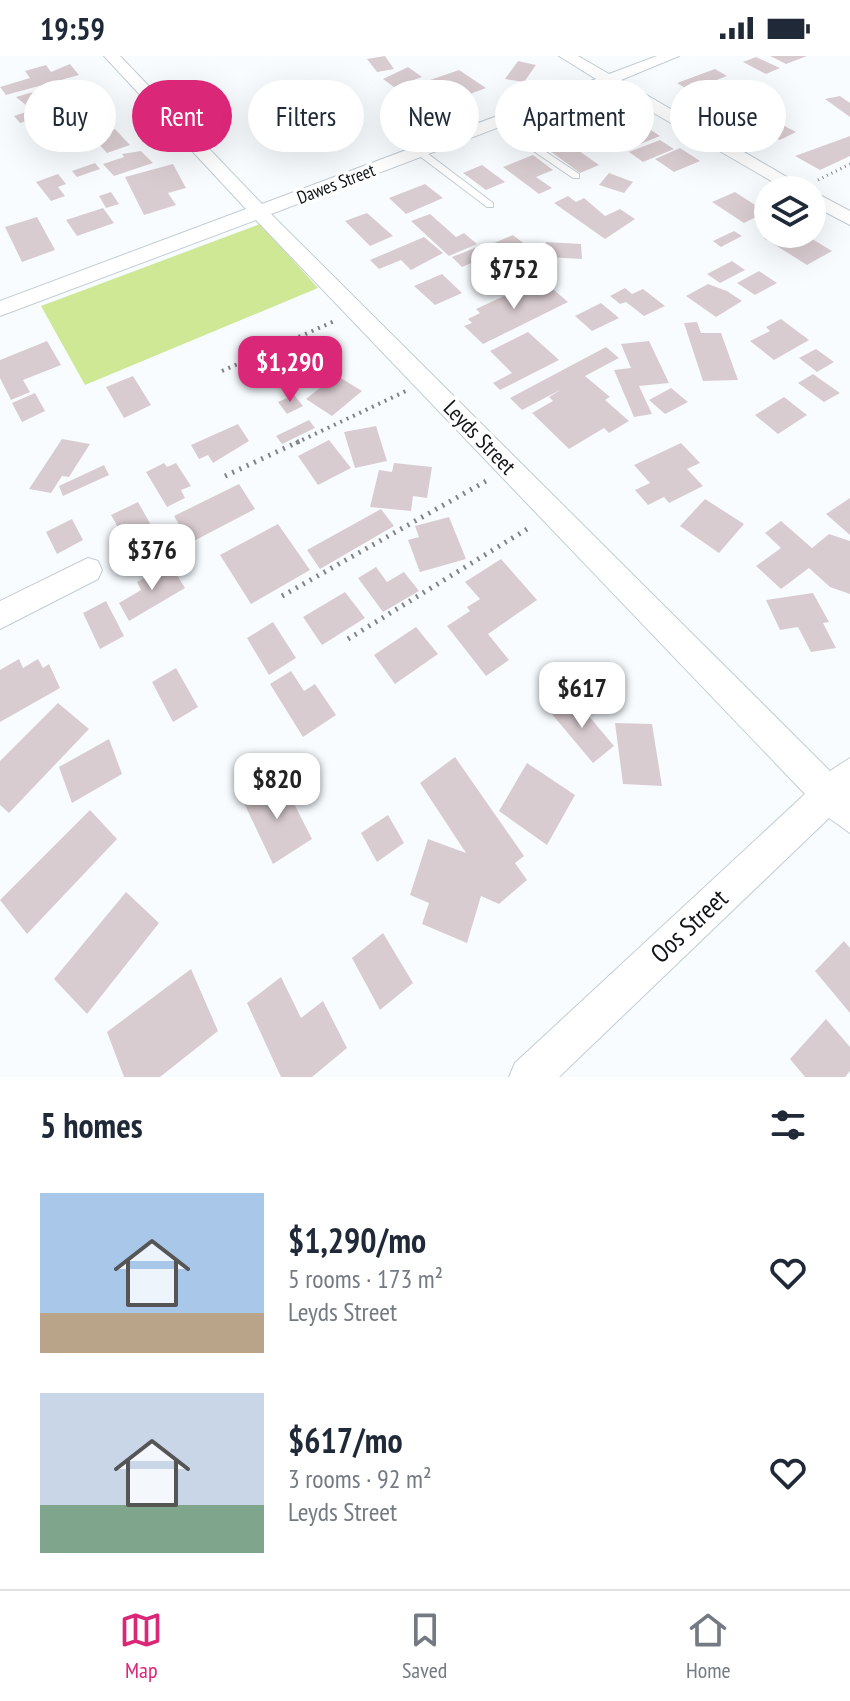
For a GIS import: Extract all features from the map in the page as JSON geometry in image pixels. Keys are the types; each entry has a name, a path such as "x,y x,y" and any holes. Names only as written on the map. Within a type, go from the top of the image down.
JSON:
{"street":[{"name":"Leyds Street","path":"112,56 509,468 843,795"},
{"path":"567,56 607,80"},
{"name":"Dawes Street","path":"607,80 671,56"},
{"path":"654,107 775,176"},
{"name":"Dawes Street","path":"0,309 420,152"},
{"path":"826,205 850,219"},
{"path":"0,616 88,570"},
{"name":"Oos Street","path":"529,1077 843,795"}],"lane":[{"path":"420,152 490,205"},
{"path":"541,152 576,176"}],"path":[{"path":"826,176 850,164"},
{"path":"222,371 357,312"},
{"path":"225,476 425,382"},
{"path":"282,596 509,468"},
{"path":"348,639 554,513"}],"green space":[{"path":"260,224 318,288 85,385 41,306"}],"building":[{"path":"385,56 394,69 377,72 367,59"},
{"path":"770,56 807,56 786,64"},
{"path":"756,57 780,68 766,74 743,62"},
{"path":"518,61 536,65 525,80 505,79"},
{"path":"70,64 79,75 61,80 24,80 24,90 6,95 0,87 30,78 25,71 46,65 51,72"},
{"path":"408,67 422,77 414,80 383,79"},
{"path":"715,69 727,76 716,80 685,80"},
{"path":"459,70 474,80 430,80"},
{"path":"840,96 850,103 850,117 825,99"},
{"path":"24,113 24,122 20,123 14,116"},
{"path":"786,127 796,132 786,137"},
{"path":"116,130 130,145 116,150"},
{"path":"850,136 850,156 820,170 795,156"},
{"path":"660,140 670,146 670,151 643,162 629,152 654,152 654,142"},
{"path":"142,152 153,163 114,176 103,164 124,157 122,154"},
{"path":"551,152 581,152 599,165 580,173"},
{"path":"671,152 686,152 700,161 674,172 655,159"},
{"path":"533,155 553,170 536,177 552,188 539,194 503,167"},
{"path":"95,163 100,169 77,177 72,171"},
{"path":"173,164 186,188 168,193 176,205 144,215 125,177"},
{"path":"482,165 505,182 486,190 463,173"},
{"path":"609,173 633,182 624,193 599,185"},
{"path":"58,174 66,184 58,187 65,196 51,201 36,182"},
{"path":"425,184 443,198 406,214 389,198"},
{"path":"111,192 119,204 106,208 99,196"},
{"path":"735,192 754,204 754,218 744,223 712,202"},
{"path":"568,196 576,202 584,198 605,216 620,209 635,219 605,239 554,203"},
{"path":"103,208 114,223 77,236 66,220"},
{"path":"367,213 393,236 370,246 345,221"},
{"path":"430,214 456,237 464,233 477,244 449,256 411,221"},
{"path":"37,217 55,250 22,262 5,227"},
{"path":"734,231 742,236 721,247 713,241"},
{"path":"513,235 527,246 494,261 480,249"},
{"path":"424,237 443,253 411,270 401,260 379,269 370,260"},
{"path":"546,242 581,244 582,259 546,257"},
{"path":"826,247 832,251 807,265 780,248"},
{"path":"475,248 485,257 462,267 452,257"},
{"path":"732,261 745,270 720,283 707,274"},
{"path":"759,271 777,283 755,295 737,283"},
{"path":"442,274 462,293 435,305 414,286"},
{"path":"541,279 568,302 483,344 464,326 472,323 468,319 480,313 476,309"},
{"path":"708,284 742,301 716,317 686,296"},
{"path":"625,288 632,294 643,289 665,306 644,316 626,302 620,304 610,296"},
{"path":"601,303 619,318 592,331 575,316"},
{"path":"781,319 809,340 774,360 750,341 770,331 766,327"},
{"path":"697,322 701,333 721,333 738,380 703,381 684,323"},
{"path":"528,332 559,360 500,390 493,383 512,373 490,351"},
{"path":"47,341 61,365 23,380 30,392 11,400 0,378 0,360"},
{"path":"649,341 669,383 639,386 652,414 634,417 614,370 631,368 621,344"},
{"path":"314,342 335,367 305,380 292,362 252,380 242,367 286,347 297,360 292,351"},
{"path":"606,347 619,358 585,376 610,397 605,400 629,421 609,433 604,428 569,449 532,413 553,401 549,397 562,389 522,410 510,398"},
{"path":"816,349 834,362 817,372 799,358"},
{"path":"813,374 840,393 824,402 798,383"},
{"path":"336,375 362,391 332,416 306,399"},
{"path":"133,376 151,405 124,418 106,387"},
{"path":"671,388 688,402 665,414 649,400"},
{"path":"35,393 45,411 22,422 12,403"},
{"path":"294,395 303,406 287,414 278,402"},
{"path":"784,397 807,415 778,434 755,415"},
{"path":"309,420 315,428 282,444 276,436"},
{"path":"238,424 249,441 213,463 208,455 199,459 191,445"},
{"path":"376,426 387,461 355,468 344,432"},
{"path":"62,439 90,444 69,477 62,476 51,493 29,489"},
{"path":"329,440 351,468 318,485 298,456"},
{"path":"681,443 700,463 687,469 703,486 669,503 664,497 648,505 635,490 650,483 634,465"},
{"path":"164,463 167,467 176,463 191,486 181,490 185,498 167,507 146,472"},
{"path":"394,463 432,467 427,498 413,496 411,511 370,507 379,470 392,472"},
{"path":"104,465 109,475 63,496 59,486"},
{"path":"239,484 255,509 190,543 174,516"},
{"path":"850,498 850,535 826,514"},
{"path":"705,499 744,524 719,553 680,526"},
{"path":"138,502 152,527 126,541 111,515"},
{"path":"381,509 394,526 320,569 307,550"},
{"path":"449,517 466,559 420,572 408,540 419,537 415,526"},
{"path":"72,519 83,540 57,554 46,532"},
{"path":"781,521 812,548 829,534 850,541 850,594 830,587 809,568 781,589 756,566 781,548 765,533"},
{"path":"278,524 310,570 251,604 220,555"},
{"path":"501,559 537,600 488,634 509,660 486,676 447,626 470,611 467,607 480,599 465,582"},
{"path":"170,564 185,588 129,621 119,603 141,590 137,582"},
{"path":"376,567 387,582 404,572 419,591 383,612 358,578"},
{"path":"345,592 365,618 322,645 303,617"},
{"path":"813,593 829,622 823,623 836,648 811,652 798,627 780,630 766,600"},
{"path":"106,601 124,636 100,649 83,613"},
{"path":"273,622 296,658 269,675 247,638"},
{"path":"416,627 438,654 395,684 374,655"},
{"path":"19,659 23,668 38,659 43,668 49,664 60,688 0,722 0,670"},
{"path":"176,668 198,707 173,722 152,682"},
{"path":"291,671 304,691 315,684 336,715 303,737 270,684"},
{"path":"572,696 614,746 593,763 551,713"},
{"path":"58,703 89,729 9,813 0,805 0,761"},
{"path":"615,723 652,724 662,786 623,784"},
{"path":"109,739 122,774 72,803 59,767"},
{"path":"455,757 524,856 515,863 527,880 499,904 481,896 467,943 422,924 429,903 410,895 428,839 466,853 420,783"},
{"path":"527,763 575,795 547,845 499,811"},
{"path":"281,778 312,839 273,864 243,801"},
{"path":"90,810 117,839 27,934 0,900"},
{"path":"388,815 404,843 377,862 361,833"},
{"path":"126,892 159,923 87,1014 54,979"},
{"path":"383,933 413,983 380,1010 352,958"},
{"path":"844,941 850,948 850,1013 815,971"},
{"path":"191,969 218,1031 160,1077 124,1077 107,1032"},
{"path":"281,977 301,1018 323,1001 347,1048 312,1077 281,1077 247,1003"},
{"path":"826,1019 850,1047 850,1071 845,1077 805,1077 790,1059"}]}
